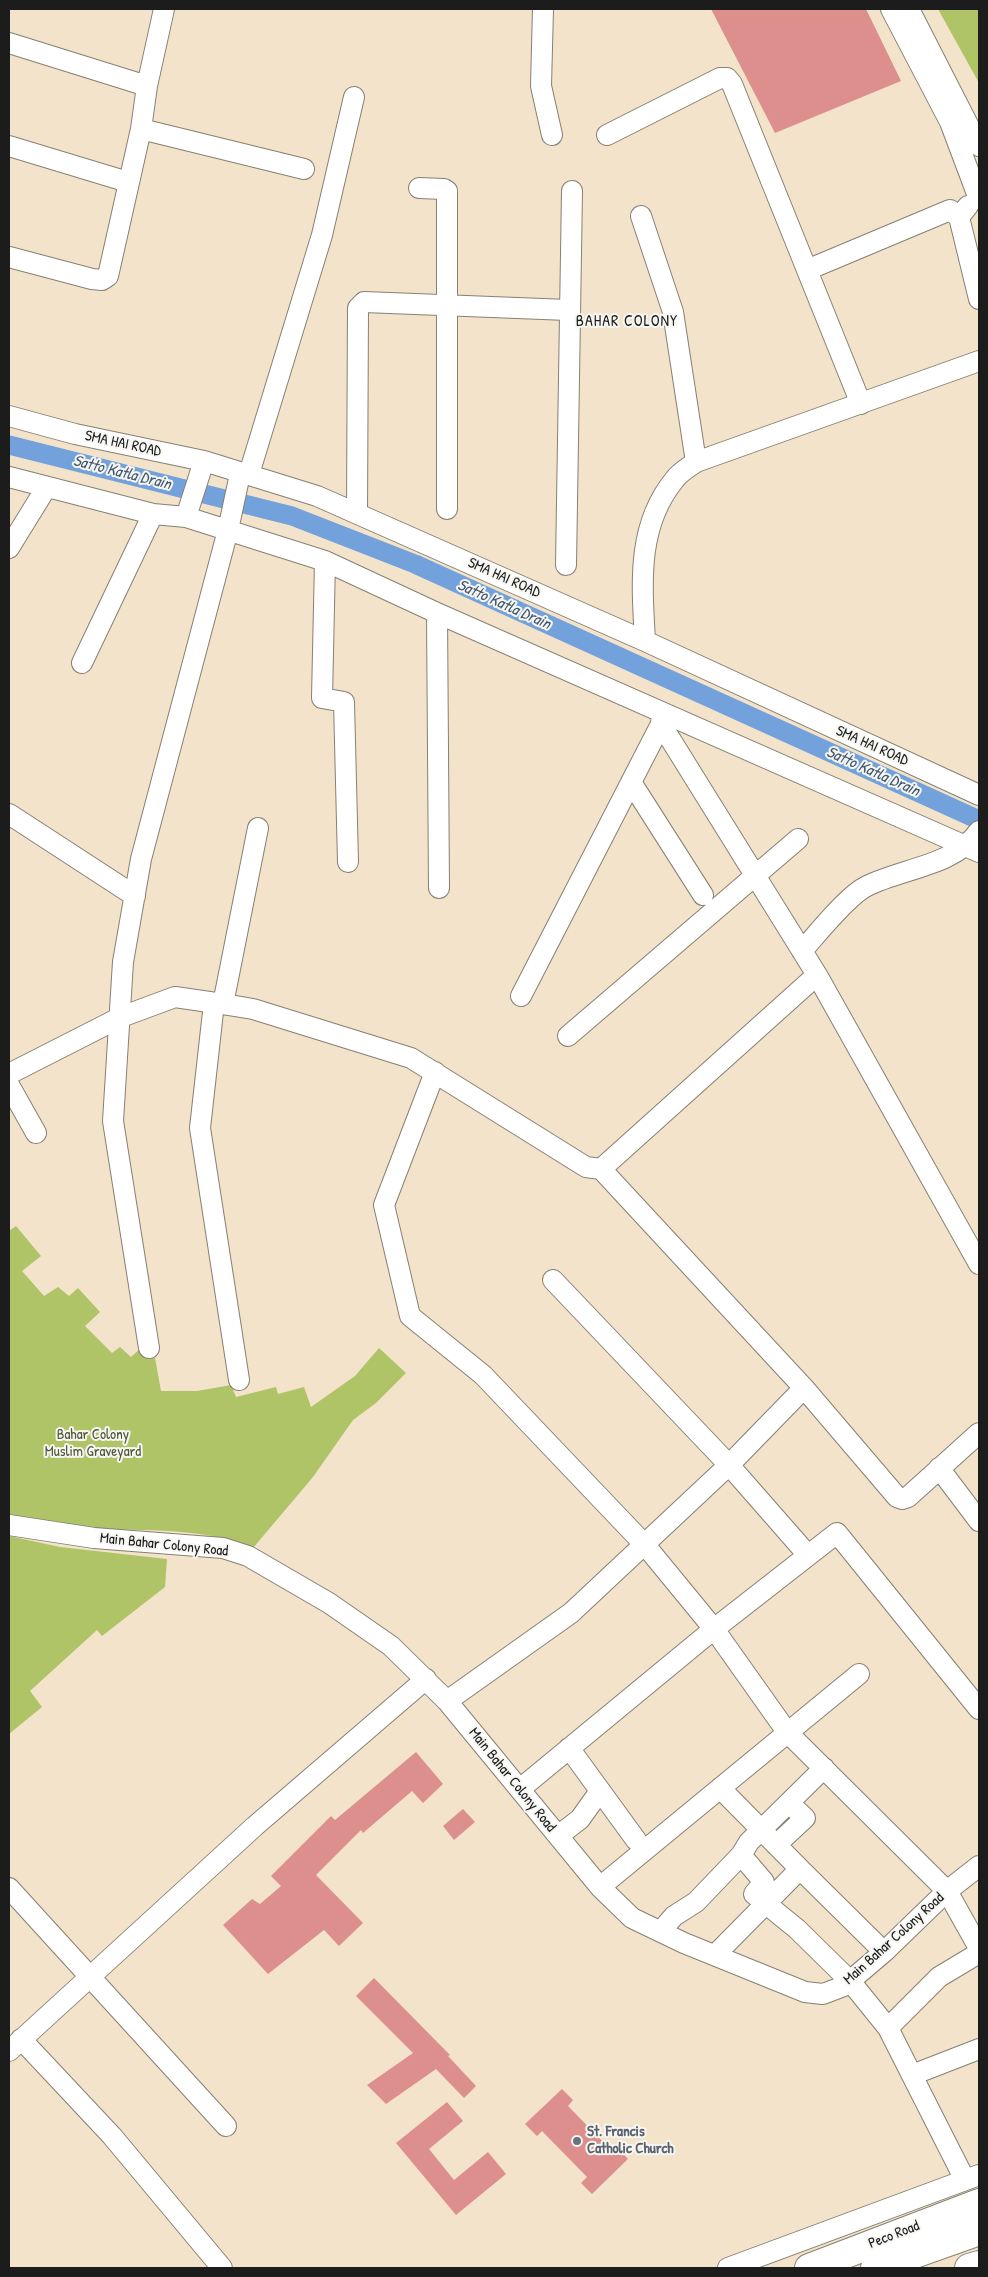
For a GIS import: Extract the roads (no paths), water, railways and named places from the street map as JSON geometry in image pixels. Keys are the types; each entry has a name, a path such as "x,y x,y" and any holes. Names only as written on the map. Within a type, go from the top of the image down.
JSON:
{"main road":[{"name":"Peco Road","path":"809,2268 975,2186"},
{"path":"875,2268 979,2231"},
{"path":"970,2268 979,2265"}],"street":[{"path":"9,257 102,280 108,276 141,130 147,86 164,9"},
{"path":"543,9 542,86 552,135"},
{"path":"890,9 950,122 978,194 959,217"},
{"path":"909,9 979,146"},
{"path":"9,43 147,86"},
{"path":"606,135 720,78 727,78 732,84 861,404"},
{"path":"150,1348 113,1121 123,962 141,859 242,477 322,235 354,97"},
{"path":"141,130 304,169"},
{"path":"9,146 128,182"},
{"path":"419,188 444,189 447,192 447,509"},
{"path":"566,565 568,310 572,191"},
{"path":"807,270 950,210 959,217 979,299"},
{"path":"641,216 673,312 696,462"},
{"path":"357,513 358,308 364,302 568,310"},
{"path":"644,642 642,566 648,530 675,478 696,462 979,361"},
{"name":"SMA HAI ROAD","path":"9,416 202,468 317,496 644,642 979,795"},
{"path":"189,509 202,468"},
{"path":"9,477 153,514 189,509 230,523 326,561 662,718 975,841"},
{"path":"9,548 46,488"},
{"path":"82,663 153,514"},
{"path":"326,561 322,698 344,702 348,862"},
{"path":"437,613 439,888"},
{"path":"521,996 662,718"},
{"path":"662,718 818,976 979,1264"},
{"path":"631,782 703,895"},
{"path":"9,814 135,896"},
{"path":"240,1380 200,1128 219,1003 258,828"},
{"path":"568,1036 798,839"},
{"path":"802,951 833,915 866,886 940,859 975,841"},
{"path":"601,1168 818,976"},
{"path":"9,1074 121,1017 175,996 252,1009 411,1058 586,1167 601,1168 804,1388 897,1497 902,1499 908,1496 979,1433"},
{"path":"435,1072 384,1205 410,1316 483,1375 645,1545 714,1629 788,1732 947,1891 979,1948"},
{"path":"9,1085 36,1134"},
{"path":"553,1280 729,1465 807,1554"},
{"path":"447,1700 571,1614 729,1465 804,1388"},
{"path":"939,1468 979,1521"},
{"name":"Main Bahar Colony Road","path":"9,1525 94,1538 224,1548 248,1556 308,1590 391,1646 447,1700 600,1887 632,1918 805,1992 823,1994 844,1986 884,1952 947,1891 979,1866"},
{"path":"520,1789 714,1629 807,1554 837,1533 844,1539 979,1709"},
{"path":"600,1887 859,1674"},
{"path":"222,2268 112,2136 15,2045 254,1826 426,1679"},
{"path":"569,1748 636,1840"},
{"path":"661,1931 674,1916 696,1902 762,1830 824,1768"},
{"path":"720,1788 884,1952"},
{"path":"558,1836 580,1819 600,1791"},
{"path":"776,1844 805,1818 789,1803"},
{"path":"728,2268 975,2186 888,2028 850,1981 796,1929 754,1894 764,1882 741,1855"},
{"path":"715,1955 800,1869"},
{"path":"9,1888 88,1977 226,2126"},
{"path":"888,2028 939,1977 979,1953"},
{"path":"912,2074 979,2049"}],"waterway":[{"name":"Satto Katla Drain","path":"9,445 292,516 415,564 979,820"}],"place":[{"name":"St. Francis Catholic Church","path":"577,2141"}],"district":[{"name":"BAHAR COLONY","path":"627,322"}],"park label":[{"name":"Bahar Colony Muslim Graveyard","path":"93,1444"}]}
